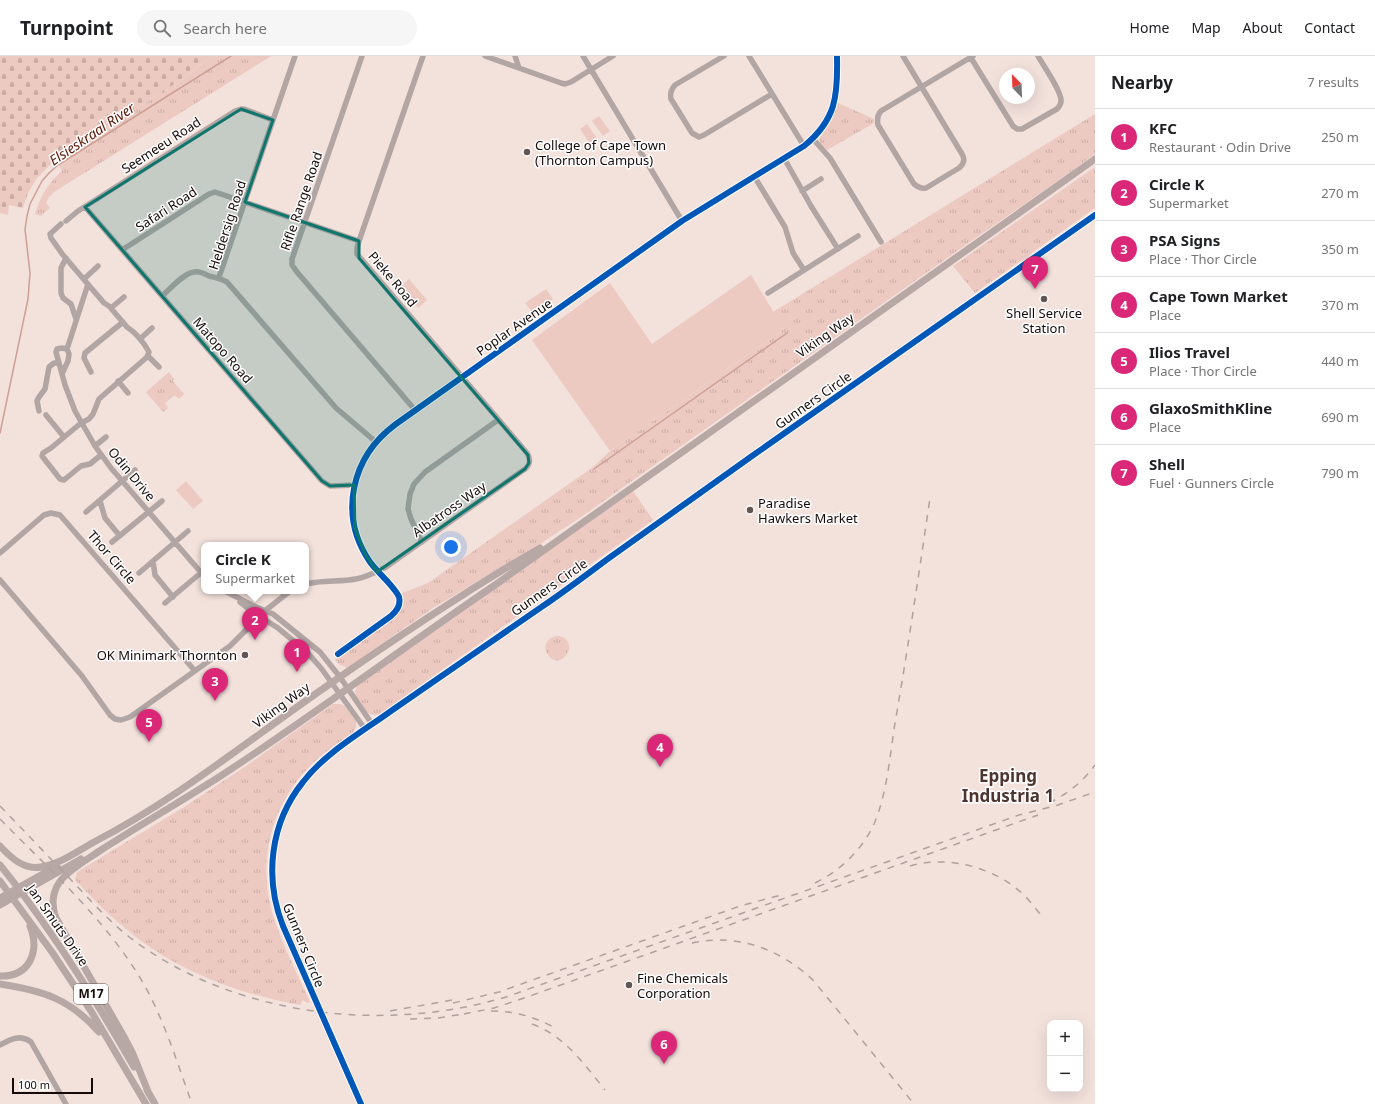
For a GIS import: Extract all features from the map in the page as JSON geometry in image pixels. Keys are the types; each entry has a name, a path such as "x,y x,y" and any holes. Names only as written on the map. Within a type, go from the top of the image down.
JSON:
{"main road":[{"name":"Viking Way","path":"66,864 115,841 182,801 243,761 340,694 1095,159"},
{"name":"Viking Way","path":"66,864 108,835 177,794 332,682 411,628 486,579 569,531"},
{"path":"0,846 16,861 27,866 38,867 66,864"},
{"path":"66,864 61,880 56,887 53,905 59,923 123,1035 150,1094"},
{"path":"1,902 66,864"},
{"name":"Jan Smuts Drive","path":"0,865 59,946 96,1003 155,1104"},
{"name":"Jan Smuts Drive","path":"0,881 52,952 111,1045 146,1104"},
{"path":"0,976 10,976 21,970 30,961 34,952 32,932 29,923 19,905"},
{"path":"0,984 37,991 59,999 89,1020 111,1045"}],"street":[{"name":"Heldersig Road","path":"295,56 219,277 227,282 336,408 376,442"},
{"name":"Rifle Range Road","path":"362,56 292,259 293,267 416,410"},
{"name":"Pieke Road","path":"423,56 359,241 357,251 359,258 527,453 529,461"},
{"path":"485,56 563,84 568,83 613,56"},
{"path":"515,56 519,68"},
{"path":"583,56 682,221"},
{"path":"724,56 675,85 671,90 671,99 692,133 699,136 704,135 772,94"},
{"path":"750,56 804,146"},
{"name":"Poplar Avenue","path":"338,654 391,616 398,609 398,595 378,572 363,550 355,529 352,511 355,485 363,462 376,442 390,428 682,221 813,139 826,122 835,101 837,85 837,56"},
{"path":"903,56 921,86 962,154 964,162 959,168 926,188 918,188 914,184 878,125 877,117 881,111 921,86 972,57 1013,126 1017,129 1022,128 1060,106 1061,101 1059,92 1038,56"},
{"name":"Seemeeu Road","path":"66,258 50,237 51,233 85,207 234,112 244,109 273,120"},
{"path":"813,139 830,158 881,242"},
{"path":"784,158 802,191 838,249"},
{"path":"754,176 785,227 790,238 792,249 804,270"},
{"path":"802,191 821,179"},
{"name":"Safari Road","path":"122,250 211,193 217,192 359,241"},
{"name":"Matopo Road","path":"85,207 324,483 332,486 355,485"},
{"name":"Gunners Circle","path":"361,1104 276,907 272,880 274,849 279,824 288,804 303,782 321,763 365,729 540,608 781,435 1095,215"},
{"path":"768,293 858,236"},
{"path":"80,307 71,304 63,298 61,292 61,268 66,258 104,303 111,308 140,339 148,350 148,356 160,367"},
{"path":"84,279 98,266"},
{"path":"162,296 186,275 192,272 219,277"},
{"path":"66,350 88,284"},
{"path":"111,308 124,297"},
{"path":"71,304 76,320"},
{"path":"91,372 84,358 85,353 123,322"},
{"path":"140,339 152,328"},
{"path":"39,410 37,401 45,389 49,367 58,362 56,354 57,350 60,348 69,352 69,357 62,374"},
{"path":"101,455 90,464 81,466 66,479 62,480 42,456 43,453 81,423 89,419 93,414 99,399 148,356"},
{"name":"Odin Drive","path":"58,362 71,400 81,423 101,455 201,571"},
{"path":"118,382 128,393"},
{"path":"46,415 64,437"},
{"path":"422,542 410,519 408,509 410,494 414,484 425,472 498,420"},
{"path":"95,446 106,437"},
{"name":"Albatross Way","path":"378,572 525,469 528,466 529,461"},
{"path":"86,512 135,470"},
{"path":"100,500 105,518 120,536"},
{"path":"112,542 162,501"},
{"name":"Thor Circle","path":"0,553 44,515 51,513 60,516 195,671"},
{"path":"139,573 188,531"},
{"path":"153,561 155,575 173,597"},
{"path":"309,584 356,579 378,572"},
{"path":"165,604 201,575"},
{"path":"0,580 82,676 108,713 115,719 130,717 230,646 266,610 286,594"},
{"path":"230,594 273,614 320,652 340,677 372,724"},
{"path":"236,597 254,613 285,633 306,651 332,682 365,729"},
{"path":"0,1045 16,1037 28,1039 66,1104"}],"highlighted area":[{"path":"241,109 273,120 245,202 359,241 359,258 528,455 529,463 525,469 377,572 365,554 355,529 354,485 330,486 322,481 85,207"}],"green space":[{"path":"0,56 213,56 173,85 56,159 37,178 28,193 23,208 9,205 8,215 0,213"},
{"path":"213,56 271,56 54,192 46,203 50,208 41,216 35,214 45,191 62,171 56,159 173,85"},
{"path":"838,103 874,119 874,123 827,150 820,143 819,139 830,122"},
{"path":"1095,114 1095,154 1076,168 581,517 537,546 433,608 347,668 340,665 335,660 396,616 402,606 400,594 428,583 593,467 610,451 784,329 773,312"},
{"path":"599,116 610,131 603,136 592,121"},
{"path":"587,124 598,140 591,145 580,129"},
{"path":"1095,167 1095,208 975,293 953,266"},
{"path":"751,275 784,329 610,451 532,340 610,283 652,344"},
{"path":"409,279 427,300 418,308 400,287"},
{"path":"546,289 553,299 533,313 525,303"},
{"path":"169,372 174,379 173,381 184,394 179,399 175,395 165,403 168,408 163,412 146,392"},
{"path":"186,481 203,501 193,509 176,490"},
{"path":"633,491 653,520 380,714 371,715 362,707 355,695 357,685"},
{"path":"556,636 564,638 568,642 569,647 564,658 553,660 545,649 546,643"},
{"path":"333,704 345,706 356,721 356,727 352,734 320,756 298,780 286,797 278,814 271,833 267,853 266,872 272,912 285,946 310,1002 307,1003 303,1000 300,1005 275,1000 227,986 181,966 138,939 107,913 75,880 77,872 184,807 246,766"}],"waterway":[{"name":"Elsieskraal River","path":"0,433 28,299 30,273 25,229 27,216 30,204 42,181 58,165 231,56"},
{"path":"594,469 787,333"}],"railway":[{"path":"815,883 834,872 857,851 874,824 882,800 888,774 930,498"},
{"path":"1049,803 1074,787 1095,765"},
{"path":"0,806 114,924 128,936 169,963 213,984 260,1000 309,1010 359,1015 409,1014 458,1008 506,997 1019,815 1058,805 1095,792"},
{"path":"464,1014 494,1008 527,997 1038,815"},
{"path":"0,819 76,896 112,937 128,959 150,995 157,1010 170,1041 192,1104"},
{"path":"910,866 940,862 955,863 985,871 1012,885 1024,895 1044,918"},
{"path":"453,1003 499,992 740,906 781,895"},
{"path":"692,943 709,940 741,942 772,952 800,969 813,980 914,1104"},
{"path":"390,1011 458,999"},
{"path":"491,1011 508,1012 525,1016 541,1021 557,1029"},
{"path":"410,1019 438,1018 469,1013"},
{"path":"532,1024 544,1029 564,1043 605,1090"}],"cycle path":[{"path":"338,654 391,616 397,610 399,605 399,597 397,593 370,562 360,544 354,525 352,506 354,488 368,453 381,437 396,424 682,221 804,146 823,127 829,117 833,106 837,83 837,56"},
{"path":"361,1104 283,926 273,889 272,870 277,833 283,815 292,798 312,771 344,744 558,596 752,456 1095,215"}],"place":[{"name":"College of Cape Town (Thornton Campus)","path":"527,152"},
{"name":"Shell","path":"1035,289"},
{"name":"Shell Service Station","path":"1044,299"},
{"name":"Paradise Hawkers Market","path":"750,510"},
{"name":"Circle K","path":"255,640"},
{"name":"OK Minimark Thornton","path":"245,655"},
{"name":"KFC","path":"297,672"},
{"name":"PSA Signs","path":"215,701"},
{"name":"Ilios Travel","path":"149,742"},
{"name":"Cape Town Market","path":"660,767"},
{"name":"Fine Chemicals Corporation","path":"629,985"},
{"name":"GlaxoSmithKline","path":"664,1064"}],"district":[{"name":"Epping Industria 1","path":"1008,786"}]}
